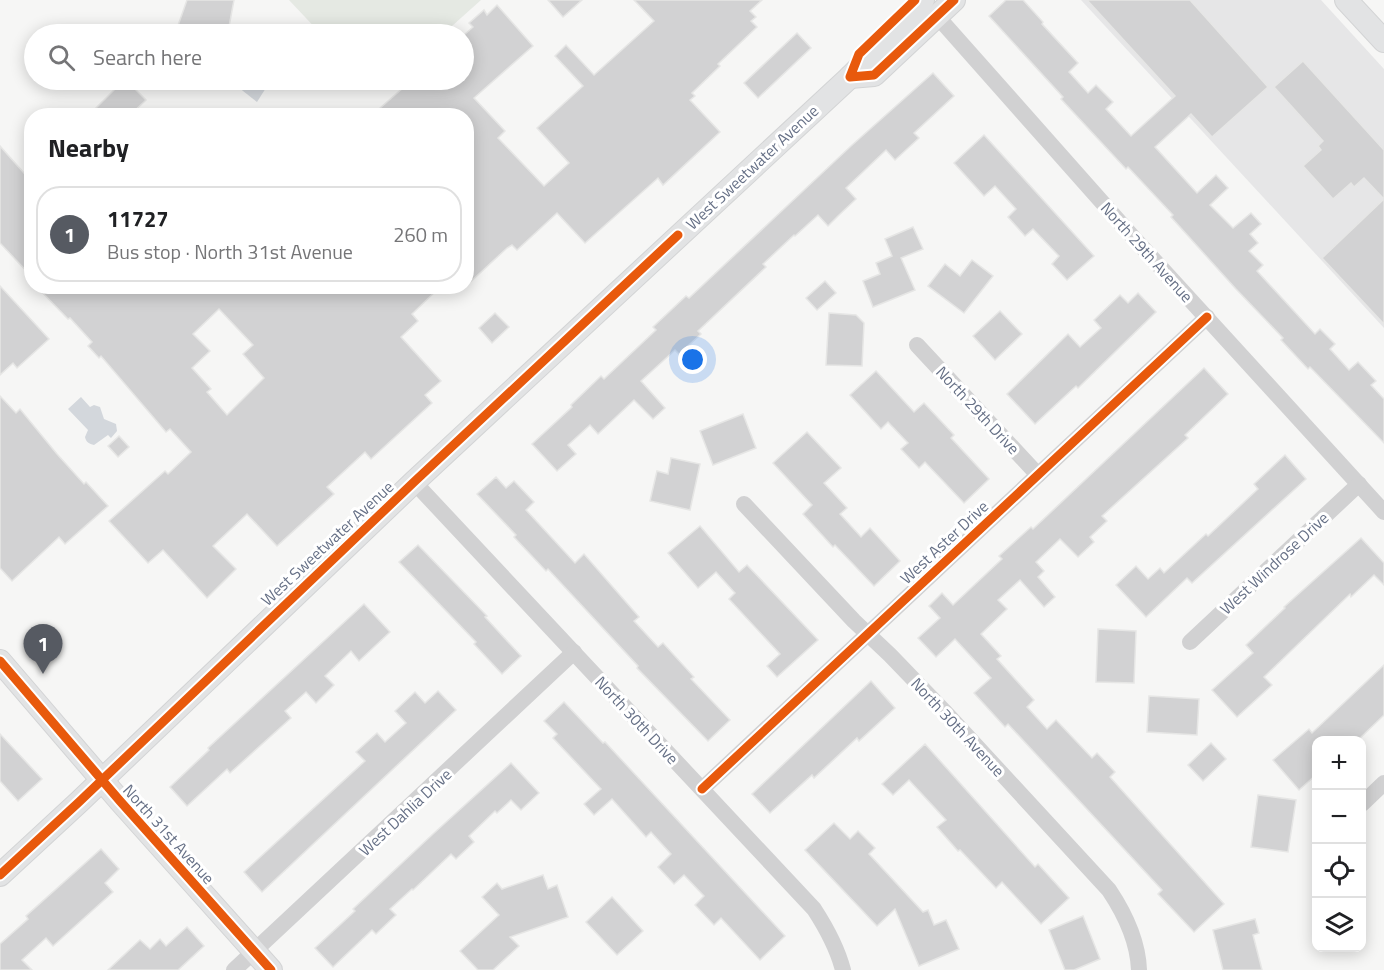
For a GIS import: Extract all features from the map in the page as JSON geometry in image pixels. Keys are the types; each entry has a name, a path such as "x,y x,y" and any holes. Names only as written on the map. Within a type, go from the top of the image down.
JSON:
{"street":[{"name":"West Sweetwater Avenue","path":"0,875 414,482 850,77 859,54 921,7 954,0"},
{"path":"1346,0 1384,41"},
{"name":"West Sweetwater Avenue","path":"850,77 874,75 921,7"},
{"name":"North 29th Avenue","path":"921,7 1384,512"},
{"name":"West Aster Drive","path":"702,789 1206,317"},
{"name":"North 29th Drive","path":"917,345 1038,474"},
{"name":"North 30th Drive","path":"414,482 814,909 839,953 843,970"},
{"name":"West Windrose Drive","path":"1190,642 1359,484"},
{"name":"North 30th Avenue","path":"744,504 944,711 1109,890 1128,924 1135,943 1140,970"},
{"name":"West Dahlia Drive","path":"234,970 574,652"},
{"name":"North 31st Avenue","path":"0,661 271,970"},
{"path":"1366,800 1384,783"}],"shaded area":[{"path":"289,0 481,0 454,24 312,24"},
{"path":"1081,0 1321,0 1384,69 1384,328"},
{"path":"242,90 265,90 257,102"},
{"path":"81,397 90,407 94,405 100,407 104,419 116,424 117,431 111,438 108,435 94,445 87,441 85,437 88,430 68,409"}],"building":[{"path":"187,0 234,0 230,24 179,24"},
{"path":"548,0 582,0 563,17"},
{"path":"634,0 762,0 750,11 756,17 751,21 757,27 718,64 720,66 692,93 695,96 690,100 720,132 663,185 658,178 585,243 557,213 517,250 512,245 507,248 474,279 474,108 380,108 401,90 474,90 474,24 469,23 484,10 487,15 497,5 533,46 474,98 505,131 498,138 544,186 569,163 537,128 583,86 555,56 566,45 594,75 654,21"},
{"path":"1006,0 1023,0 1078,63 1069,72 1088,93 1096,85 1113,102 1106,109 1131,136 1175,96 1087,0 1190,0 1268,87 1212,137 1191,114 1155,147 1197,193 1216,175 1228,188 1210,205 1233,228 1251,213 1261,224 1250,234 1258,243 1249,251 1263,265 1257,271 1315,334 1320,329 1335,344 1330,349 1349,370 1358,362 1376,381 1371,385 1384,399 1384,443 1281,340 1283,338 1171,217 1173,215 1128,167 1126,169 1061,99 1063,97 989,16"},
{"path":"797,33 811,48 758,98 744,83"},
{"path":"1303,61 1384,150 1384,199 1364,178 1354,187 1351,183 1333,199 1303,166 1321,150 1318,146 1323,141 1274,87"},
{"path":"933,73 954,96 914,133 919,138 895,160 886,150 846,188 856,199 828,226 818,215 763,264 766,267 698,331 701,334 679,354 675,350 641,381 665,408 653,419 634,400 598,434 590,425 568,445 576,454 557,471 532,444 601,376 604,379 656,330 653,327 686,296 689,298 851,146"},
{"path":"114,90 136,90 146,100 138,108 96,108"},
{"path":"984,135 1094,256 1067,280 1052,264 1059,256 1033,229 1025,236 1008,217 1016,209 995,186 984,196 954,163"},
{"path":"0,146 24,173 24,268 0,243"},
{"path":"1384,199 1384,324 1322,258"},
{"path":"913,227 923,249 901,258 915,290 873,307 863,281 880,274 876,263 892,256 885,239"},
{"path":"972,260 993,276 964,313 928,286 945,264 960,276"},
{"path":"825,281 836,293 817,310 806,298"},
{"path":"0,286 49,339 17,368 13,363 0,375"},
{"path":"1138,293 1156,312 1078,388 1076,386 1035,424 1007,394 1068,334 1080,347 1101,328 1094,320 1120,295 1128,303"},
{"path":"44,294 433,294 412,314 418,321 401,337 441,381 425,395 432,403 371,459 365,452 327,487 334,494 277,546 247,514 213,546 236,569 207,598 163,550 148,563 109,521 165,471 168,474 191,452 170,429 166,432 101,356 99,358 88,346 92,342 70,318 68,319","holes":["219,309 253,345 243,354 264,378 227,415 207,392 211,389 192,368 210,351 193,334"]},
{"path":"1000,311 1022,334 995,360 973,336"},
{"path":"495,313 509,327 492,343 479,328"},
{"path":"829,313 856,315 864,323 862,366 826,365"},
{"path":"1204,368 1228,394 1185,435 1188,438 1102,516 1107,521 1090,537 1094,542 1078,557 1060,539 1036,562 1044,571 1038,577 1055,597 1044,607 1020,580 998,600 1007,609 981,634 1001,656 997,659 1034,700 1027,707 1047,729 1056,720 1092,758 1097,753 1115,772 1110,777 1224,904 1194,932 1158,894 1162,890 1008,724 1005,727 974,693 991,678 955,639 936,657 918,638 940,618 929,606 942,593 953,605 1002,559 999,556 1031,527 1033,529"},
{"path":"876,371 914,412 924,403 954,435 951,438 989,479 964,503 925,462 919,468 901,449 908,443 888,422 881,429 850,395"},
{"path":"0,396 16,413 20,409 84,484 86,482 108,506 65,544 59,537 12,581 0,568"},
{"path":"743,414 756,448 713,465 700,431"},
{"path":"807,432 841,468 824,483 847,508 840,514 861,537 870,528 900,561 874,586 835,545 833,547 803,514 812,505 773,463"},
{"path":"119,436 129,447 118,457 108,446"},
{"path":"1285,455 1306,479 1192,583 1187,578 1146,617 1116,585 1136,566 1148,579 1160,568 1164,573 1258,489 1254,484"},
{"path":"671,458 700,464 690,510 650,501 657,471 668,474"},
{"path":"496,477 506,488 514,481 534,502 526,510 575,563 584,554 639,617 634,621 658,647 663,643 694,677 691,679 730,720 708,741 637,668 638,666 548,569 546,571 514,537 516,535 477,494"},
{"path":"700,526 739,572 747,565 818,640 777,677 767,666 780,654 729,599 735,593 716,572 698,588 668,553"},
{"path":"1361,538 1384,563 1384,585 1374,575 1351,597 1350,594 1264,677 1272,685 1237,717 1212,690 1253,653 1246,645 1284,607"},
{"path":"418,545 487,616 485,617 521,656 502,674 474,644 476,642 399,562"},
{"path":"364,604 390,632 359,661 351,651 325,676 334,685 316,703 306,692 285,711 291,718 230,773 227,769 187,806 170,787 209,750 208,748"},
{"path":"1098,629 1136,631 1134,683 1096,682"},
{"path":"1384,665 1384,715 1362,736 1312,736 1312,778 1299,790 1273,760 1309,729 1312,733"},
{"path":"871,681 895,708 859,741 857,738 814,778 812,775 770,813 752,794"},
{"path":"438,691 456,710 262,892 244,872 365,761 356,752 377,733 385,742 406,723 395,711 415,692 425,703"},
{"path":"1149,696 1199,699 1197,735 1147,732"},
{"path":"564,702 603,743 605,742 785,936 760,960 721,918 714,925 695,905 704,896 684,875 674,884 658,867 671,854 651,832 646,837 612,799 594,815 584,804 601,789 553,738 557,734 544,721"},
{"path":"0,734 42,779 18,801 0,781"},
{"path":"1211,743 1226,759 1203,781 1188,765"},
{"path":"925,744 1035,867 1038,864 1069,898 1041,924 1002,882 996,888 960,850 958,851 937,827 946,820 909,780 893,795 882,784"},
{"path":"511,763 539,793 521,810 511,800 497,813 495,811 469,836 474,842 456,859 451,854 390,909 396,915 376,934 372,930 333,967 315,948 355,911 353,909"},
{"path":"1258,795 1296,800 1288,852 1251,847"},
{"path":"834,823 850,839 858,831 875,848 869,854 923,912 928,910 934,925 946,920 959,949 919,966 895,909 877,926 805,850"},
{"path":"101,849 119,869 105,883 113,892 53,946 46,938 22,960 32,970 0,970 0,944 28,919 26,916"},
{"path":"543,875 548,889 557,885 568,917 510,937 519,946 493,970 478,970 460,951 499,915 482,897 497,883 502,889"},
{"path":"612,897 643,931 617,955 586,922"},
{"path":"1083,916 1100,959 1074,970 1065,970 1049,930"},
{"path":"1255,919 1259,933 1253,935 1262,970 1223,970 1213,930"},
{"path":"187,927 204,946 178,970 108,970 140,940 150,949 160,939 166,946"}],"cycle path":[{"path":"915,0 859,54 850,77 874,75 954,0"},
{"path":"0,875 678,235"},
{"path":"702,789 1207,317"},
{"path":"0,661 120,801 271,970"}],"place":[{"name":"11727","path":"43,674"}]}
